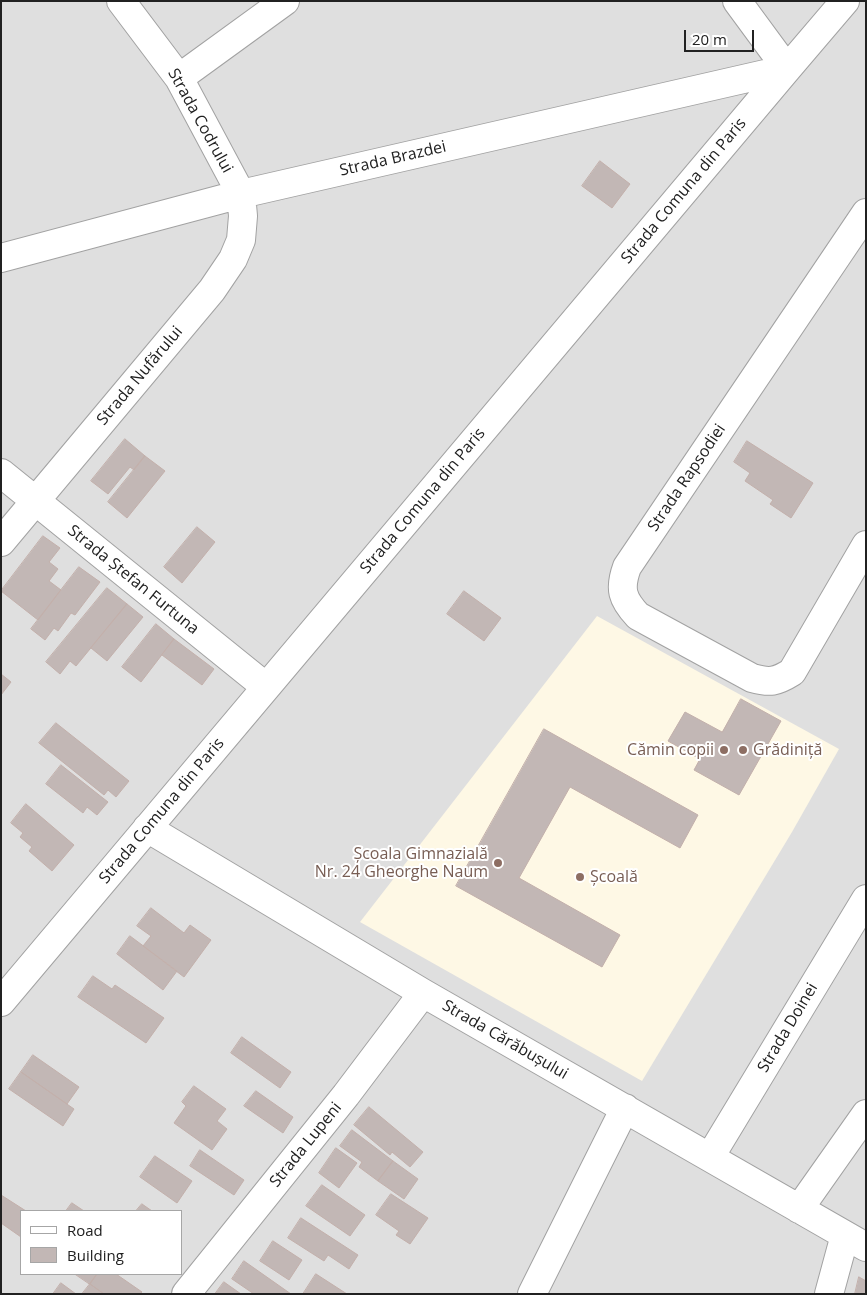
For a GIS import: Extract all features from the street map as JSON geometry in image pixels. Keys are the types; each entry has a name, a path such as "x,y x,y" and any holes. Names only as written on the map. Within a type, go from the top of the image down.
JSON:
{"street":[{"name":"Strada Codrului","path":"121,1 180,78 241,194"},
{"path":"180,78 285,1"},
{"path":"737,1 787,69"},
{"name":"Strada Comuna din Paris","path":"1,1002 845,1"},
{"name":"Strada Brazdei","path":"1,258 241,194 787,69"},
{"name":"Strada Nufărului","path":"1,542 212,290 233,259 242,240 243,216 241,194"},
{"name":"Strada Rapsodiei","path":"866,213 628,567 622,581 623,594 627,604 638,616 752,678 766,682 779,680 792,672 866,545"},
{"name":"Strada Ștefan Furtuna","path":"1,473 266,687"},
{"name":"Strada Cărăbușului","path":"147,828 423,993 855,1241"},
{"name":"Strada Doinei","path":"710,1157 866,899"},
{"name":"Strada Lupeni","path":"186,1294 346,1095 423,993"},
{"path":"532,1294 626,1108"},
{"path":"798,1209 866,1114"},
{"path":"829,1294 855,1241"}],"shaded area":[{"path":"1,1 866,1 866,1294 1,1294"},
{"name":"Școală","path":"597,616 839,749 792,832 642,1081 360,922"}],"building":[{"path":"600,161 630,184 612,208 582,186"},
{"path":"125,439 145,456 134,470 130,467 108,494 91,481"},
{"path":"747,441 813,483 791,518 770,504 773,500 745,481 750,473 734,462"},
{"path":"145,456 165,471 127,518 108,502"},
{"path":"197,527 215,542 182,583 164,567"},
{"path":"43,536 60,548 49,562 58,569 49,581 61,590 38,620 1,591"},
{"path":"79,567 100,582 75,615 71,613 58,631 54,628 45,640 31,629"},
{"path":"107,588 127,604 76,666 70,661 60,674 46,662"},
{"path":"464,591 501,618 484,641 447,614"},
{"path":"127,604 143,617 107,661 91,648"},
{"path":"156,624 174,639 141,682 122,667"},
{"path":"174,639 214,669 202,685 162,655"},
{"path":"1,674 11,682 1,695"},
{"name":"Cămin copii","path":"741,699 781,721 739,795 694,770 700,759 668,741 685,712 722,732"},
{"path":"56,723 129,781 116,797 108,790 104,795 39,743"},
{"name":"Școala Gimnazială Nr. 24 Gheorghe Naum","path":"544,729 698,815 680,848 570,787 519,878 620,935 602,967 456,886"},
{"path":"61,765 108,802 97,815 87,807 83,813 46,784"},
{"path":"26,804 74,845 52,871 29,851 32,847 20,837 23,833 11,823"},
{"path":"151,908 184,933 190,925 211,940 184,977 143,946 151,936 137,926"},
{"path":"130,936 177,971 163,990 117,954"},
{"path":"93,976 112,989 115,985 164,1018 146,1043 78,997"},
{"path":"242,1037 291,1072 280,1088 231,1053"},
{"path":"33,1055 79,1087 67,1104 21,1072"},
{"path":"21,1072 74,1109 63,1126 9,1089"},
{"path":"194,1086 226,1109 217,1121 227,1129 212,1150 174,1123 186,1106 182,1102"},
{"path":"256,1091 293,1117 283,1133 244,1106"},
{"path":"369,1107 423,1152 410,1167 392,1152 390,1155 354,1125"},
{"path":"352,1130 393,1161 378,1181 359,1167 362,1162 340,1146"},
{"path":"336,1148 357,1163 339,1188 319,1173"},
{"path":"200,1150 244,1180 234,1195 190,1166"},
{"path":"155,1156 192,1181 177,1203 140,1177"},
{"path":"393,1161 418,1179 404,1199 378,1181"},
{"path":"322,1185 365,1215 350,1236 306,1206"},
{"path":"391,1194 428,1218 410,1244 396,1235 399,1231 376,1215"},
{"path":"1,1195 24,1210 20,1210 20,1236 1,1223"},
{"path":"72,1203 82,1210 67,1210"},
{"path":"142,1204 151,1210 137,1210"},
{"path":"301,1218 358,1255 349,1269 328,1255 324,1261 288,1238"},
{"path":"273,1241 302,1260 289,1280 260,1261"},
{"path":"244,1261 291,1294 254,1294 232,1279"},
{"path":"316,1274 347,1294 303,1294"},
{"path":"76,1275 96,1275 90,1284"},
{"path":"96,1275 117,1275 142,1292 140,1294 104,1294 90,1284"},
{"path":"859,1277 866,1281 866,1294 855,1294"},
{"path":"224,1282 241,1294 215,1294"},
{"path":"61,1283 76,1294 53,1294"},
{"path":"90,1284 104,1294 82,1294"}],"place":[{"name":"Cămin copii","path":"724,750"},
{"name":"Grădiniță","path":"743,750"},
{"name":"Școala Gimnazială Nr. 24 Gheorghe Naum","path":"498,863"},
{"name":"Școală","path":"580,877"}]}
